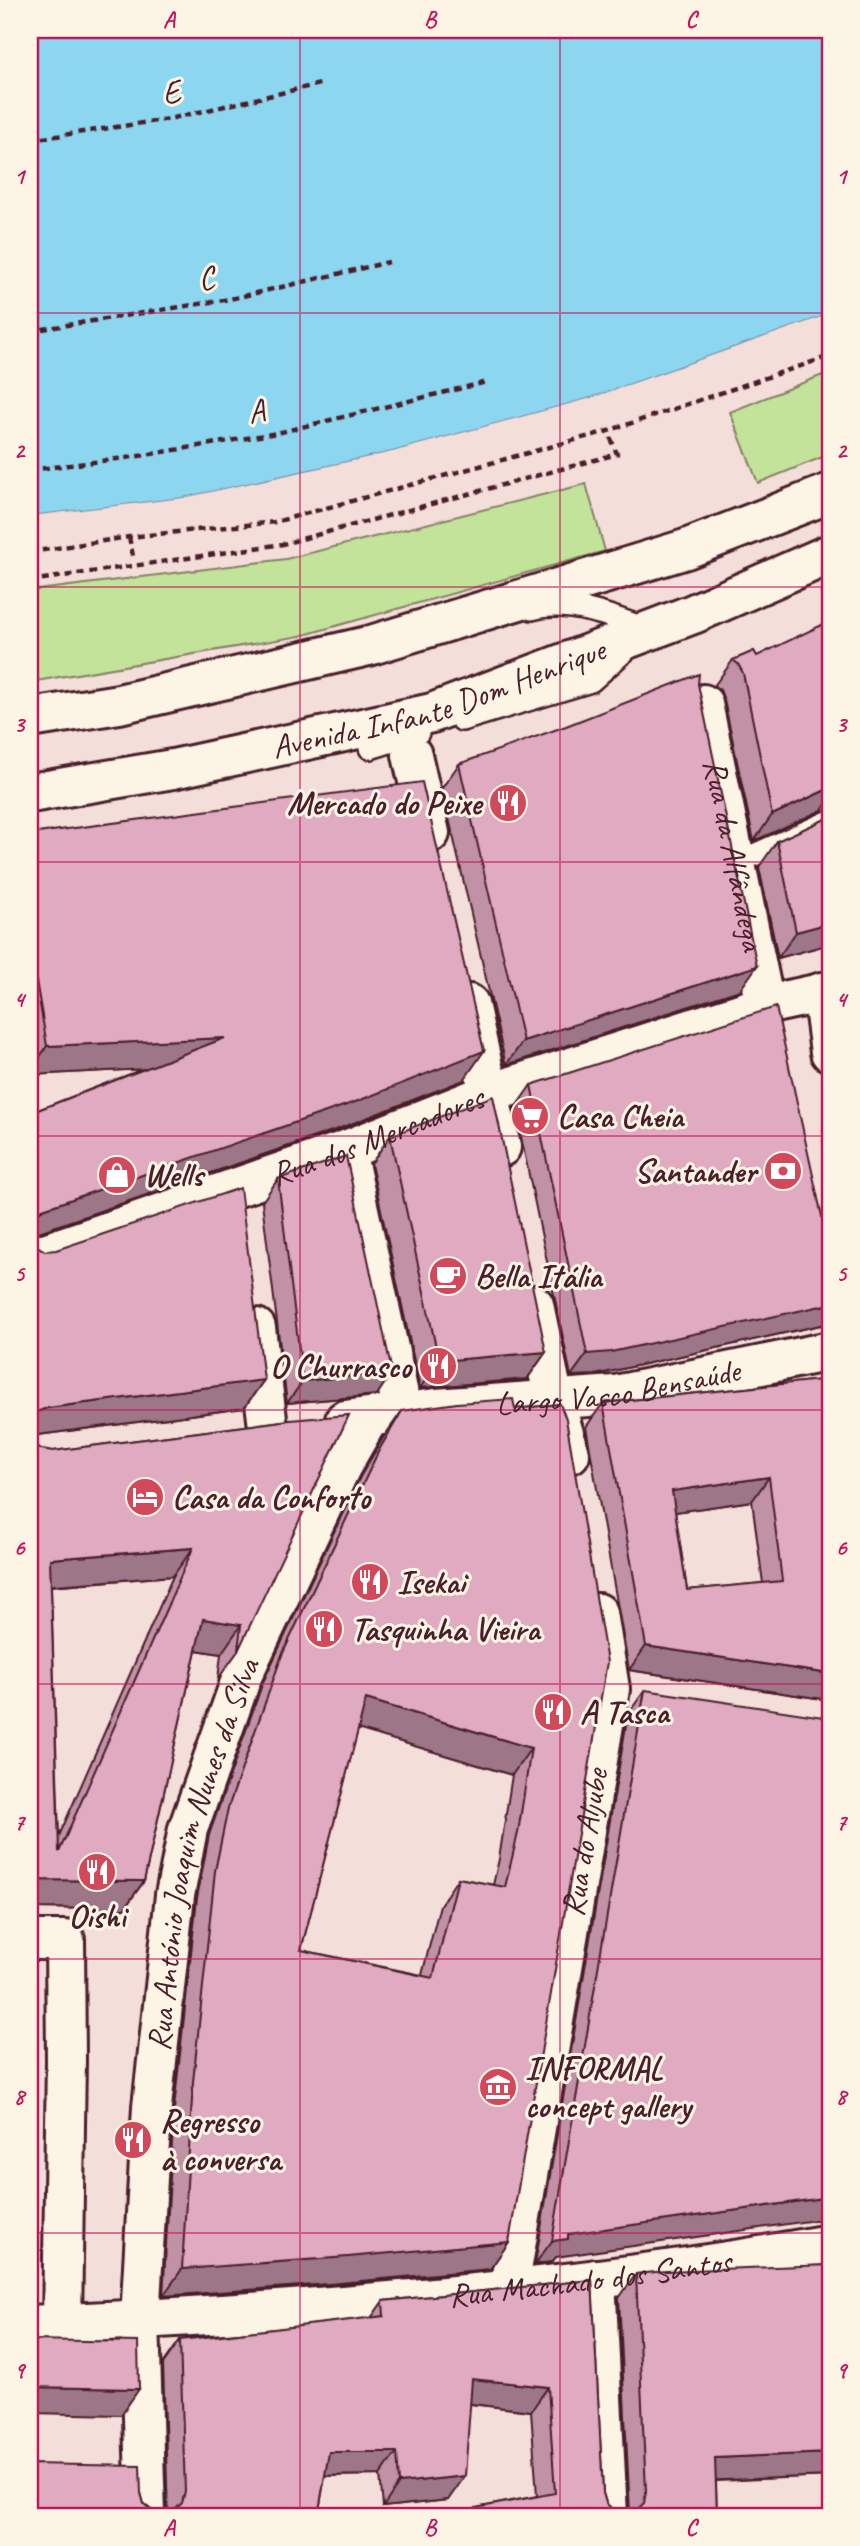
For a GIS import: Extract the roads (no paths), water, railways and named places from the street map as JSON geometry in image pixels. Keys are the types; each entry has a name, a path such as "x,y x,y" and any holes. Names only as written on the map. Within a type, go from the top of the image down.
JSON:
{"street":[{"name":"Avenida Infante Dom Henrique","path":"30,718 119,704 368,646 686,549 830,493"},
{"name":"Avenida Infante Dom Henrique","path":"30,793 173,769 432,713 693,614 830,554"},
{"name":"Rua da Alfândega","path":"704,704 765,1005"},
{"path":"412,755 437,863"},
{"path":"462,971 509,1186"},
{"path":"826,991 830,1052"},
{"name":"Rua dos Mercadores","path":"30,1258 346,1150 490,1093 765,1005 826,991"},
{"path":"346,1150 386,1416"},
{"path":"238,1186 243,1226"},
{"path":"526,1267 554,1400 568,1441 575,1482"},
{"name":"Largo Vasco Bensaúde","path":"251,1293 254,1429 386,1416 436,1408 615,1395 830,1351"},
{"name":"Rua António Joaquim Nunes da Silva","path":"146,2516 140,2320 152,2107 175,1895 188,1829 243,1674 341,1467 386,1416"},
{"name":"Rua do Aljube","path":"509,2288 624,1691 592,1577"},
{"path":"46,2324 66,2060 47,1940"},
{"name":"Rua Machado dos Santos","path":"46,2324 140,2320 382,2302 722,2264 830,2244"},
{"path":"596,2279 608,2516"}],"lane":[{"path":"324,669 541,607 597,611 648,630 591,681 370,748"},
{"path":"736,863 830,821"}],"water":[{"path":"30,30 830,30 830,314 591,398 392,452 183,498 30,516"}],"place":[{"name":"Mercado do Peixe","path":"508,803"},
{"name":"Casa Cheia","path":"530,1116"},
{"name":"Santander","path":"783,1171"},
{"name":"Wells","path":"117,1175"},
{"name":"Bella Itália","path":"448,1276"},
{"name":"O Churrasco","path":"438,1366"},
{"name":"Casa da Conforto","path":"145,1497"},
{"name":"Isekai","path":"370,1582"},
{"name":"Tasquinha Vieira","path":"324,1629"},
{"name":"A Tasca","path":"553,1712"},
{"name":"Oishi","path":"97,1872"},
{"name":"INFORMAL concept gallery","path":"498,2087"},
{"name":"Regresso à conversa","path":"133,2140"}]}
